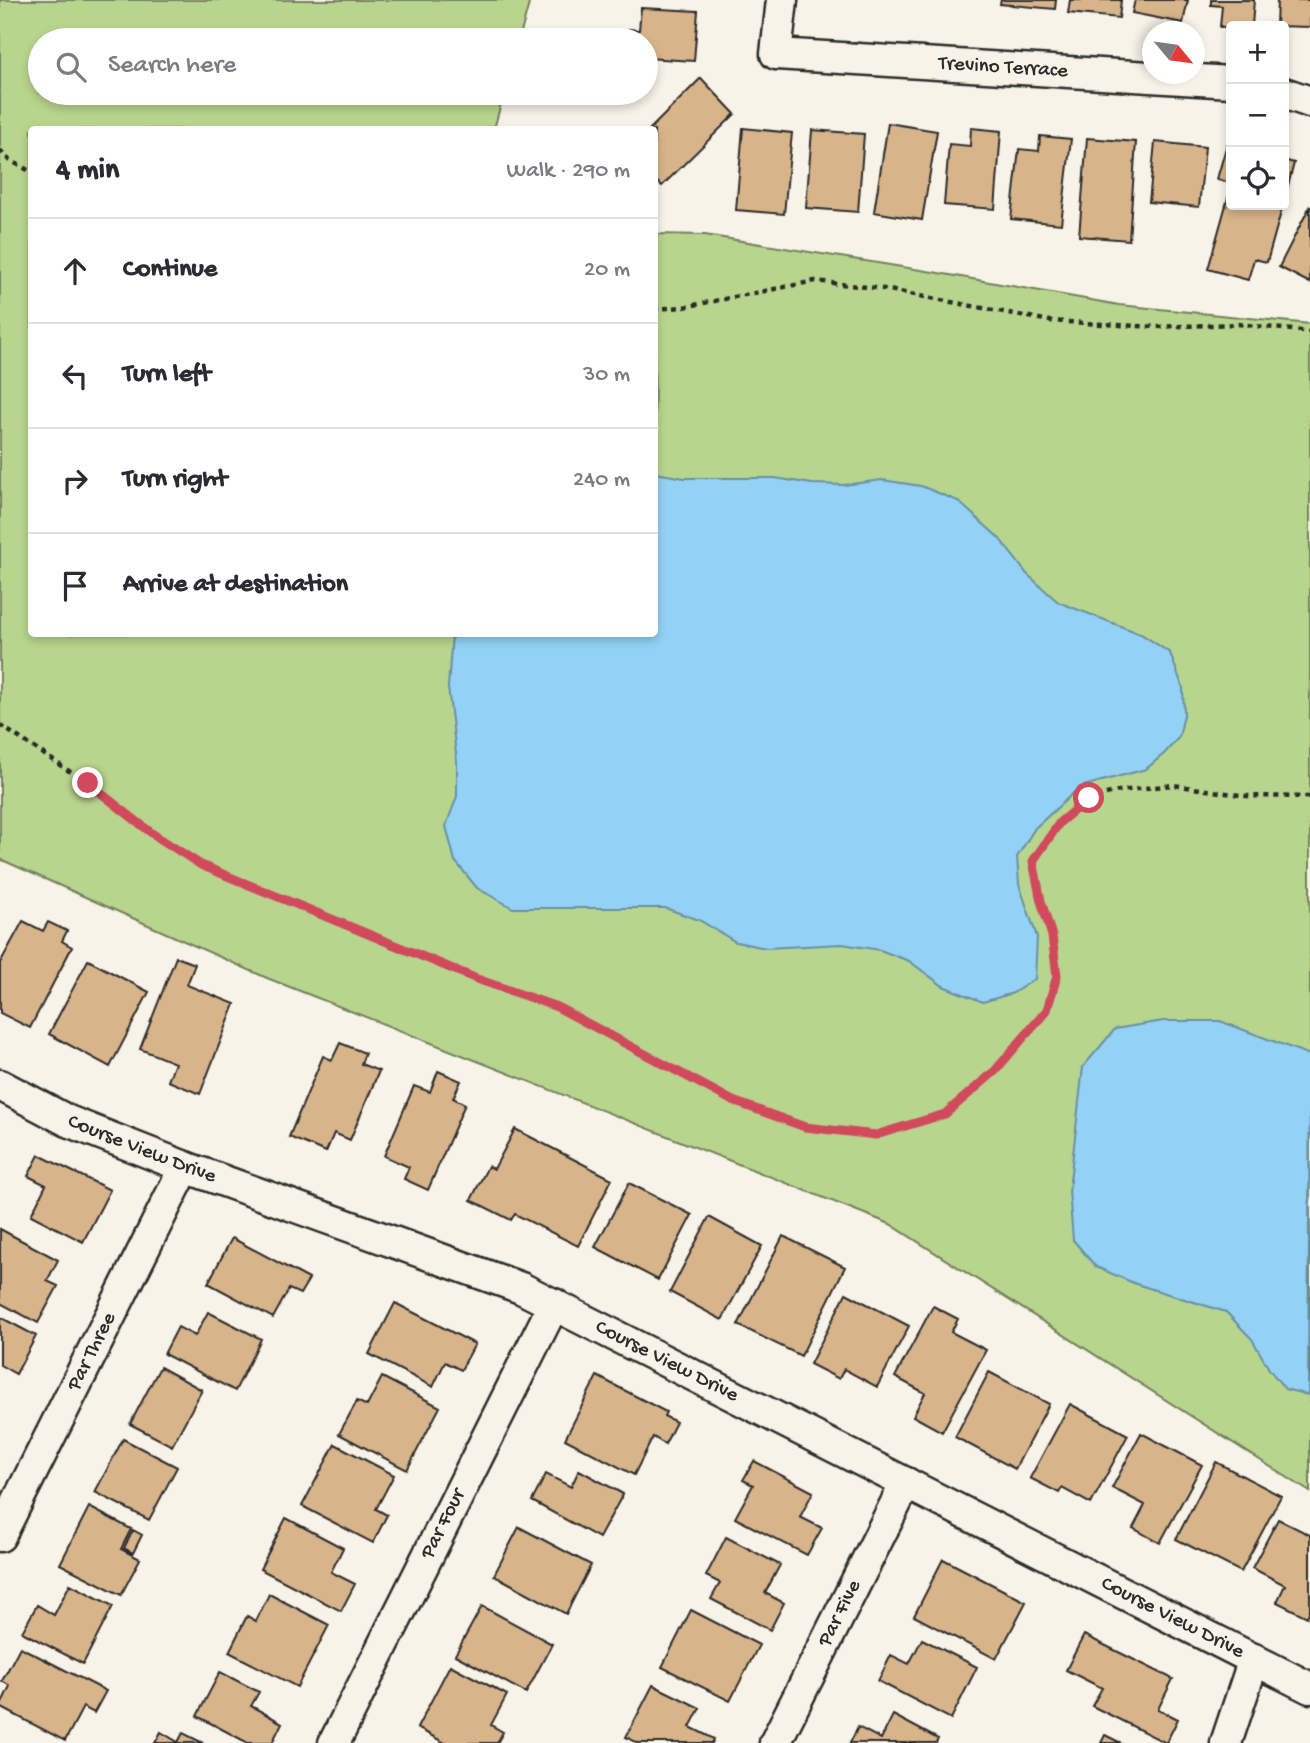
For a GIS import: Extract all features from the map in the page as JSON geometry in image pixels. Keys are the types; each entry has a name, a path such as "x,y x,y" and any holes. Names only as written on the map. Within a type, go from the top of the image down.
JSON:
{"street":[{"name":"Trevino Terrace","path":"782,0 776,54 1226,82"},
{"path":"1289,95 1310,102"},
{"name":"Course View Drive","path":"0,1085 68,1121 185,1167 522,1288 1310,1688"},
{"name":"Par Three","path":"0,1536 185,1167"},
{"name":"Par Four","path":"334,1743 554,1304"},
{"name":"Par Five","path":"775,1743 906,1483"},
{"path":"1226,1743 1254,1660"}],"path":[{"path":"0,150 9,160 28,170"},
{"path":"658,309 684,307 816,281 884,289 1050,321 1155,327 1238,324 1310,332"},
{"path":"0,725 88,783 153,834 201,865 477,979 557,1007 733,1101 805,1127 876,1135 945,1114 994,1072 1047,1010 1057,976 1052,936 1033,861 1060,822 1089,798 1119,791 1172,785 1245,796 1310,797"}],"green space":[{"path":"0,0 530,0 522,28 28,28 28,105 501,105 495,126 28,126 28,637 658,637 658,234 705,235 1119,305 1310,324 1310,1492 890,1224 267,978 0,859"}],"water":[{"path":"658,474 685,478 775,478 812,484 844,485 882,480 921,486 958,501 999,538 1027,574 1058,602 1141,634 1170,653 1183,688 1184,715 1179,737 1146,769 1080,787 1035,828 1017,857 1019,884 1037,937 1035,979 1013,993 983,1002 943,986 909,961 880,950 842,944 766,948 736,942 699,920 665,908 513,908 477,888 455,861 446,826 457,796 457,762 448,687 452,637 658,637"},
{"path":"1163,1021 1220,1021 1310,1055 1308,1395 1285,1389 1269,1369 1252,1339 1226,1312 1136,1284 1096,1267 1073,1240 1069,1190 1083,1067 1115,1029"}],"building":[{"path":"1001,0 1056,0 1055,9 1000,4"},
{"path":"1070,0 1121,0 1119,18 1068,13"},
{"path":"1135,0 1188,0 1183,21 1132,13"},
{"path":"1211,0 1254,0 1252,21 1226,21 1226,27 1220,27 1222,6 1211,5"},
{"path":"1277,0 1310,0 1310,27 1289,26 1289,21 1276,21"},
{"path":"641,8 698,11 694,61 658,59 658,28 639,28"},
{"path":"701,78 735,114 662,186 658,182 658,126 653,126"},
{"path":"888,123 937,131 922,220 874,212"},
{"path":"743,128 792,133 784,214 736,210"},
{"path":"971,128 1001,131 995,209 944,205 949,144 970,146"},
{"path":"812,130 864,134 858,212 806,208"},
{"path":"1040,136 1071,139 1061,224 1011,219 1019,149 1039,151"},
{"path":"1087,138 1136,142 1129,240 1079,236"},
{"path":"1155,142 1205,147 1199,207 1149,202"},
{"path":"1226,148 1226,182 1217,179"},
{"path":"1289,162 1294,163 1289,182"},
{"path":"1226,205 1226,210 1282,210 1267,262 1254,259 1248,280 1208,269"},
{"path":"1310,206 1310,283 1279,267"},
{"path":"23,921 43,931 48,922 67,931 62,941 72,947 30,1028 0,1013 0,963"},
{"path":"176,957 195,964 187,985 235,1004 200,1094 168,1081 175,1063 140,1049"},
{"path":"88,960 149,992 110,1067 49,1034"},
{"path":"340,1043 365,1053 361,1064 379,1071 350,1140 334,1133 326,1152 289,1137 323,1056 332,1060"},
{"path":"438,1071 461,1081 453,1098 465,1104 428,1190 404,1179 409,1167 384,1156 414,1086 430,1092"},
{"path":"515,1129 612,1179 578,1246 515,1214 511,1220 471,1200 488,1166 494,1169"},
{"path":"39,1155 110,1190 83,1242 31,1215 46,1185 28,1176"},
{"path":"629,1183 692,1215 658,1280 595,1247"},
{"path":"709,1217 762,1246 722,1320 670,1292"},
{"path":"0,1229 58,1260 47,1281 58,1286 38,1323 0,1303"},
{"path":"783,1236 845,1267 801,1356 738,1325"},
{"path":"232,1238 309,1279 300,1294 289,1289 273,1318 208,1283"},
{"path":"846,1293 909,1326 877,1387 844,1369 839,1379 810,1364"},
{"path":"395,1303 475,1344 461,1370 445,1362 433,1387 369,1354"},
{"path":"933,1306 958,1319 951,1332 986,1350 942,1432 913,1416 925,1393 895,1377"},
{"path":"208,1312 261,1339 235,1391 164,1354 178,1327 195,1336"},
{"path":"0,1317 36,1336 16,1374 0,1365"},
{"path":"160,1367 202,1390 172,1446 130,1424"},
{"path":"989,1372 1049,1404 1015,1469 955,1437"},
{"path":"597,1376 666,1412 664,1416 676,1422 665,1444 653,1437 634,1475 565,1439"},
{"path":"382,1377 440,1407 407,1470 339,1434 357,1401 367,1406"},
{"path":"1070,1404 1128,1435 1091,1504 1062,1488 1059,1493 1030,1478"},
{"path":"1141,1433 1202,1465 1160,1543 1133,1528 1145,1505 1112,1488"},
{"path":"123,1439 177,1467 149,1520 95,1492"},
{"path":"335,1444 394,1475 376,1509 387,1515 373,1543 302,1506"},
{"path":"754,1461 813,1492 800,1517 822,1528 807,1555 735,1518 753,1485 743,1480"},
{"path":"1216,1462 1281,1496 1241,1572 1176,1539"},
{"path":"579,1470 623,1494 599,1538 532,1501 546,1474 571,1487"},
{"path":"89,1507 131,1529 121,1549 140,1559 121,1595 60,1564"},
{"path":"286,1518 343,1548 331,1572 355,1584 341,1611 260,1569"},
{"path":"1278,1519 1310,1535 1310,1610 1307,1617 1277,1602 1285,1585 1252,1568"},
{"path":"519,1527 591,1565 566,1614 494,1575"},
{"path":"133,1530 142,1535 133,1553 124,1548"},
{"path":"726,1537 780,1565 765,1593 784,1603 770,1630 711,1599 720,1583 706,1576"},
{"path":"943,1559 1026,1602 996,1659 914,1616"},
{"path":"70,1584 113,1606 83,1664 22,1632 37,1605 54,1615"},
{"path":"269,1594 329,1625 297,1687 229,1652 247,1616 256,1621"},
{"path":"482,1606 552,1644 526,1693 455,1655"},
{"path":"691,1610 759,1645 730,1701 662,1667"},
{"path":"1084,1635 1173,1679 1158,1709 1178,1719 1166,1743 1092,1706 1102,1688 1066,1670"},
{"path":"922,1639 977,1667 951,1719 878,1681 891,1655 909,1664"},
{"path":"20,1647 106,1691 94,1713 83,1707 65,1741 0,1707 10,1686 2,1681"},
{"path":"450,1665 507,1695 491,1725 503,1732 497,1743 445,1743 417,1728"},
{"path":"220,1672 259,1692 251,1706 282,1723 272,1743 248,1743 197,1716"},
{"path":"653,1685 700,1708 690,1727 714,1739 712,1743 638,1743 626,1737"},
{"path":"893,1715 938,1739 936,1743 850,1743 858,1727 881,1739"},
{"path":"161,1732 178,1742 183,1733 203,1743 155,1743"},
{"path":"1105,1735 1121,1743 1101,1743"}],"route":[{"path":"88,783 153,834 201,865 477,979 557,1007 733,1101 805,1127 876,1135 945,1114 994,1072 1047,1010 1057,976 1052,936 1033,861 1060,822 1089,798"}]}
